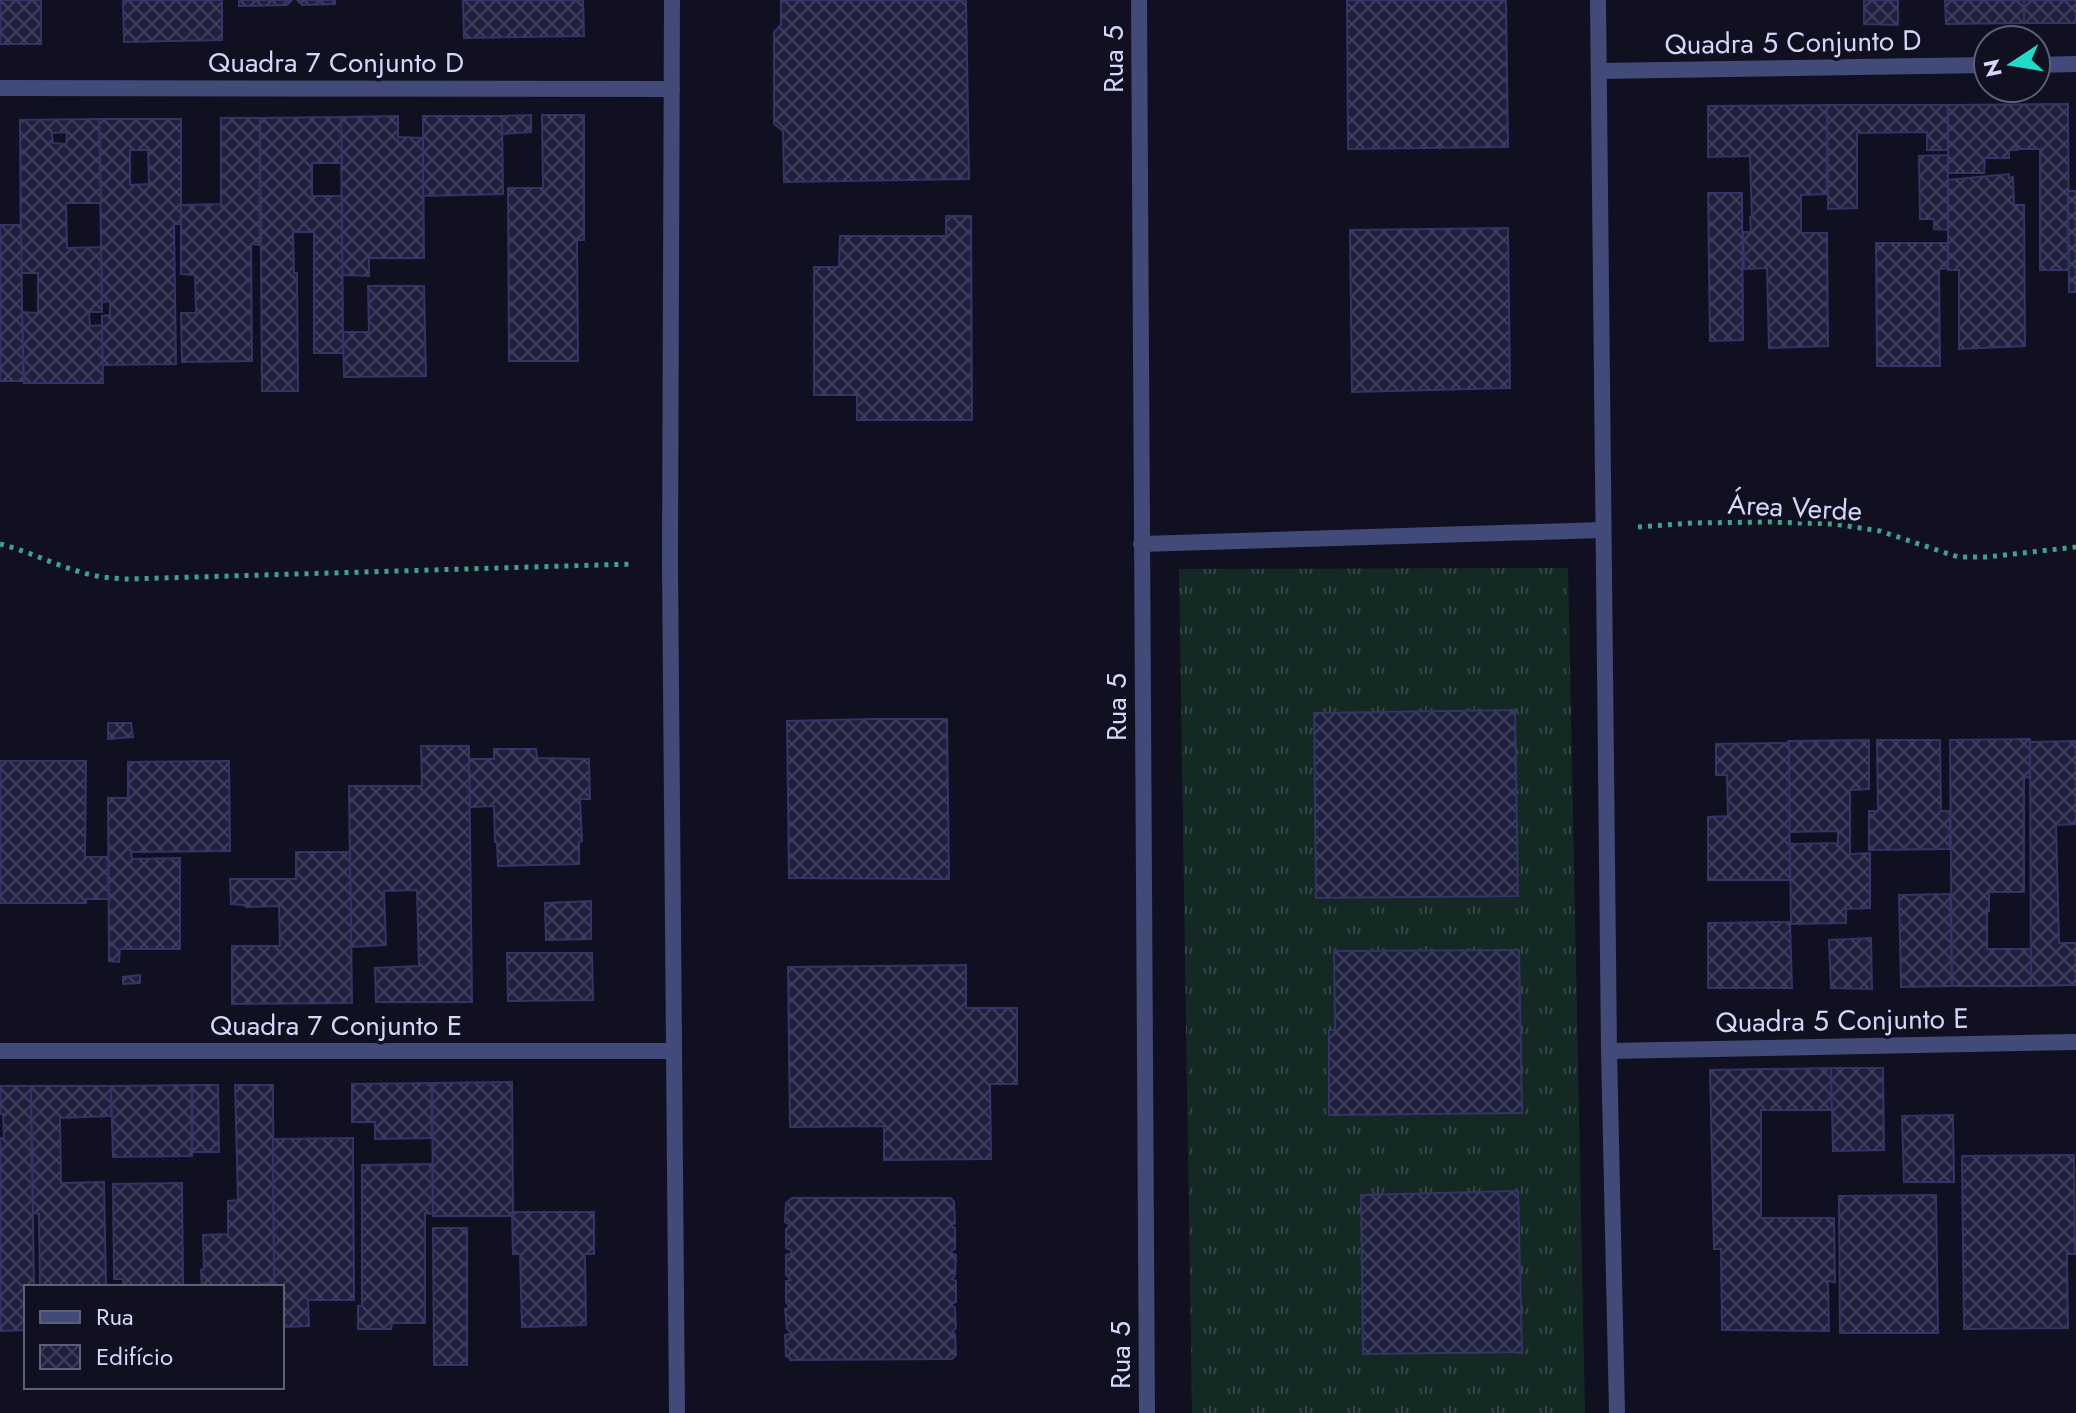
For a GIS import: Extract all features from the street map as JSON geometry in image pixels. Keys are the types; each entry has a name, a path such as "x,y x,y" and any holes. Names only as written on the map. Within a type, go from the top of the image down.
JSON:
{"street":[{"path":"672,0 670,563 677,1413"},
{"name":"Rua 5","path":"1139,0 1147,1413"},
{"path":"1598,0 1609,1051 1617,1413"},
{"path":"2052,65 2076,64"},
{"name":"Quadra 5 Conjunto D","path":"1599,71 1972,65"},
{"name":"Quadra 7 Conjunto D","path":"0,88 672,89"},
{"path":"1141,544 1603,530"},
{"name":"Quadra 5 Conjunto E","path":"1609,1051 2076,1042"},
{"name":"Quadra 7 Conjunto E","path":"0,1051 672,1051"}],"path":[{"name":"Área Verde","path":"1603,530 1692,523 1834,524 1880,531 1958,557 1987,557 2076,547"},
{"path":"0,544 76,570 102,577 129,579 670,563"}],"green space":[{"path":"1568,568 1585,1413 1192,1413 1179,569"}],"building":[{"path":"0,0 41,0 41,44 0,44"},
{"path":"123,0 222,0 222,40 124,42"},
{"path":"239,0 292,0 287,5 239,6"},
{"path":"297,0 335,0 335,4 302,5"},
{"path":"463,0 583,0 584,36 464,38"},
{"path":"781,0 966,0 969,179 784,182 783,131 774,124 774,32 781,25"},
{"path":"1347,0 1506,0 1508,147 1348,149"},
{"path":"1864,0 1898,0 1898,25 1864,24"},
{"path":"1945,0 2024,0 2024,23 1946,24"},
{"path":"2024,0 2076,0 2076,23 2024,23"},
{"path":"2068,104 2069,270 2040,270 2040,149 2016,147 2017,150 2009,150 2009,158 1985,158 1984,173 1948,173 1948,105"},
{"path":"1827,105 1827,194 1801,195 1801,233 1827,233 1828,346 1769,348 1767,268 1744,269 1743,232 1751,232 1752,217 1750,156 1708,157 1708,106"},
{"path":"1827,105 1948,105 1948,150 1927,150 1927,132 1857,133 1857,208 1828,209"},
{"path":"531,115 531,132 502,134 502,116"},
{"path":"542,115 584,115 584,240 577,240 578,361 509,361 508,188 543,188"},
{"path":"398,116 398,137 423,138 424,258 369,258 369,276 342,275 341,117"},
{"path":"423,116 502,116 503,194 423,196"},
{"path":"341,117 342,163 312,163 312,196 342,196 343,353 314,353 314,232 293,232 294,273 297,273 298,391 262,391 260,118"},
{"path":"221,118 260,118 260,245 251,244 252,361 182,362 181,313 196,313 195,275 181,274 181,205 221,204"},
{"path":"99,119 181,119 181,224 174,224 176,364 102,365 102,316 110,315 110,301 102,302","holes":["130,150 148,150 149,184 130,185"]},
{"path":"99,119 101,203 66,203 67,248 101,247 102,312 89,312 90,326 102,325 103,383 24,383 22,312 38,313 38,273 21,273 20,120","holes":["67,132 66,144 53,143 52,133"]},
{"path":"1948,155 1948,230 1934,229 1934,219 1920,219 1919,156"},
{"path":"2009,174 2009,178 2013,177 2014,205 2024,205 2025,346 1959,349 1959,270 1948,270 1948,180"},
{"path":"2068,191 2076,191 2076,292 2069,292"},
{"path":"1708,193 1742,193 1743,340 1710,341"},
{"path":"946,216 971,216 972,420 857,420 857,395 814,395 814,267 839,267 840,236 946,236"},
{"path":"0,225 21,225 23,381 0,381"},
{"path":"1508,228 1510,388 1352,392 1350,230"},
{"path":"1876,243 1948,243 1948,268 1939,269 1940,366 1877,366"},
{"path":"368,286 424,286 426,376 344,377 343,332 369,332"},
{"path":"1515,710 1518,896 1316,898 1314,713"},
{"path":"947,719 949,879 789,878 787,721"},
{"path":"108,723 131,723 133,737 108,739"},
{"path":"2030,739 2030,777 2024,778 2024,892 1989,892 1987,949 2031,949 2031,986 1952,986 1950,740"},
{"path":"1869,740 1869,789 1850,790 1850,854 1870,853 1870,908 1846,909 1846,923 1791,924 1790,844 1838,843 1838,831 1789,832 1788,741"},
{"path":"1877,740 1940,740 1941,811 1950,811 1950,849 1869,850 1869,811 1878,811"},
{"path":"2076,741 2076,824 2056,825 2059,943 2076,943 2076,985 2031,986 2030,742"},
{"path":"1789,743 1790,880 1708,880 1708,817 1728,816 1727,775 1716,775 1716,744"},
{"path":"421,746 469,746 472,1002 376,1002 375,968 419,966 417,890 384,891 386,945 351,947 349,786 422,786"},
{"path":"494,749 536,749 537,758 589,759 590,799 580,799 582,841 579,842 579,864 498,866 494,806 470,807 469,759 494,759"},
{"path":"0,761 86,761 85,857 109,857 109,899 86,899 86,903 0,903"},
{"path":"229,761 230,851 131,852 132,859 180,858 180,949 120,949 119,962 109,961 108,798 128,798 128,762"},
{"path":"296,852 350,852 352,1003 232,1004 232,946 280,946 279,906 231,904 230,879 296,879"},
{"path":"1950,894 1952,986 1901,987 1899,895"},
{"path":"591,901 591,939 546,940 545,903"},
{"path":"1790,922 1792,988 1708,988 1708,923"},
{"path":"1871,938 1872,989 1831,988 1829,940"},
{"path":"1519,950 1522,1113 1329,1115 1329,1030 1335,1030 1334,951"},
{"path":"507,953 592,953 593,1000 508,1001"},
{"path":"966,965 966,1008 1017,1008 1017,1084 990,1084 991,1159 884,1160 884,1126 790,1127 788,967"},
{"path":"140,975 140,983 123,984 123,977"},
{"path":"1831,1068 1832,1110 1761,1110 1761,1218 1834,1218 1835,1282 1828,1281 1829,1331 1722,1330 1721,1249 1714,1249 1710,1070"},
{"path":"1831,1068 1883,1068 1884,1150 1833,1151"},
{"path":"512,1082 513,1216 433,1216 432,1083"},
{"path":"432,1083 432,1138 375,1139 375,1122 352,1122 352,1084"},
{"path":"192,1085 218,1085 219,1152 192,1152"},
{"path":"192,1085 192,1156 113,1157 111,1086"},
{"path":"235,1085 273,1085 274,1283 202,1285 203,1235 228,1234 228,1201 238,1200"},
{"path":"0,1086 31,1086 34,1285 24,1285 24,1330 0,1331 0,1138 4,1138 3,1114 0,1114"},
{"path":"31,1086 111,1086 111,1116 60,1118 61,1183 104,1182 106,1285 40,1285 39,1214 33,1213"},
{"path":"1953,1115 1954,1182 1904,1182 1902,1116"},
{"path":"353,1138 354,1300 308,1300 309,1326 284,1327 284,1285 274,1285 273,1139"},
{"path":"2074,1155 2075,1254 2067,1254 2068,1328 1964,1329 1962,1156"},
{"path":"432,1164 433,1214 425,1213 425,1323 392,1323 391,1329 358,1329 358,1306 362,1306 362,1165"},
{"path":"182,1183 183,1285 123,1285 123,1279 114,1279 113,1184"},
{"path":"1518,1191 1522,1352 1363,1354 1361,1195"},
{"path":"1936,1195 1938,1333 1840,1333 1839,1196"},
{"path":"792,1198 951,1198 954,1202 955,1223 951,1226 955,1228 955,1249 951,1253 956,1255 955,1276 952,1279 956,1281 956,1302 951,1304 955,1308 956,1328 952,1332 955,1334 956,1355 952,1359 790,1360 786,1356 785,1335 792,1333 787,1329 785,1309 792,1305 786,1302 786,1281 791,1280 786,1275 786,1255 792,1253 786,1248 786,1229 790,1225 785,1222 786,1203"},
{"path":"512,1212 594,1212 594,1254 585,1254 586,1325 522,1327 520,1254 513,1254"},
{"path":"433,1228 467,1228 467,1365 434,1365"}]}
